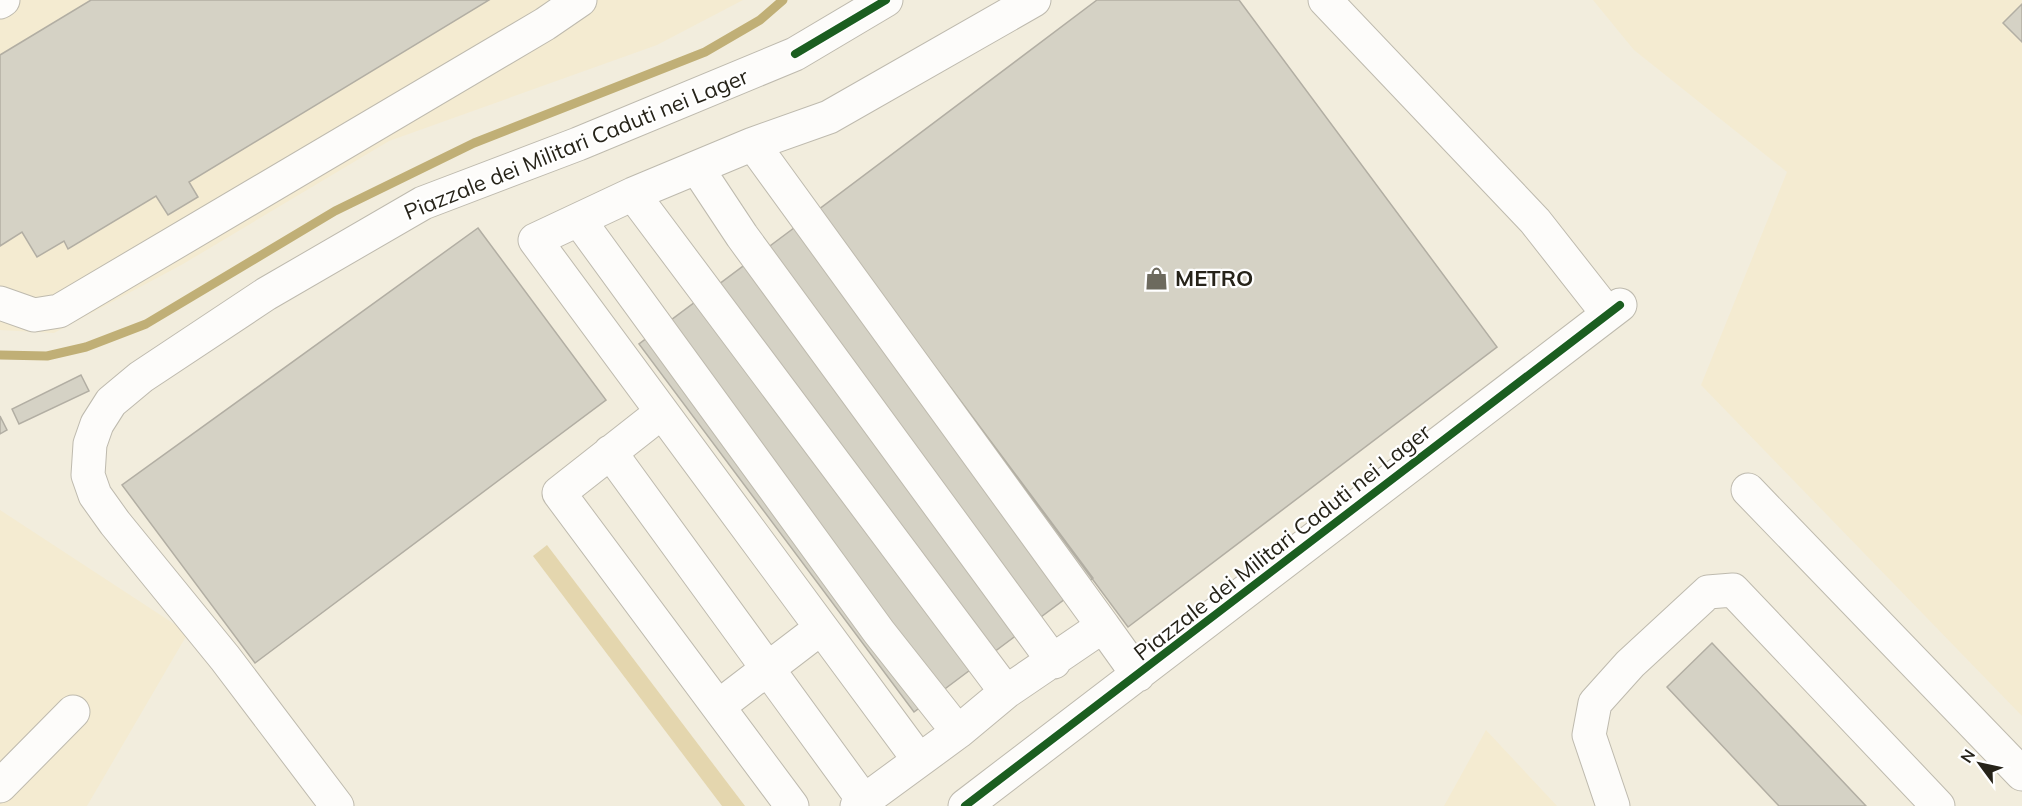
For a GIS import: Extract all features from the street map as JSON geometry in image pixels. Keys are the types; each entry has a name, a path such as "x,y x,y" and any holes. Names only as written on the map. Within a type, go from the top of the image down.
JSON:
{"street":[{"path":"0,303 34,315 59,311 545,24 580,0"},
{"name":"Piazzale dei Militari Caduti nei Lager","path":"337,806 260,703 95,495 88,475 87,459 97,424 111,402 158,365 266,294 423,203 578,144 795,54 886,0"},
{"path":"919,760 535,240 633,194 753,144 829,117 1034,0"},
{"name":"Piazzale dei Militari Caduti nei Lager","path":"965,806 1614,310 1520,205 1325,0"},
{"path":"753,144 1138,675"},
{"path":"697,168 742,236 1054,662"},
{"path":"633,194 1006,692"},
{"path":"579,220 879,632 958,732"},
{"path":"662,412 559,492 792,806"},
{"path":"610,452 768,668 861,803 958,732 1006,692 1054,662 1103,626"},
{"path":"1748,490 2022,774"},
{"path":"1613,806 1589,735 1595,703 1630,664 1708,592 1733,590 1938,806"},
{"path":"720,706 821,628"},
{"path":"0,786 73,712"}],"shaded area":[{"path":"0,0 743,0 657,45 389,141 183,264 54,333 0,330"},
{"path":"1593,0 2022,0 2022,716 1701,385 1787,172 1634,50"},
{"path":"0,510 188,633 87,806 0,806"},
{"path":"547,545 745,806 722,806 533,556"},
{"path":"1486,730 1557,806 1444,806"}],"building":[{"path":"91,0 489,0 189,182 198,197 168,215 156,196 68,249 64,241 37,257 22,232 0,246 0,55"},
{"name":"METRO","path":"1097,0 1239,0 1497,347 1128,627 818,210"},
{"path":"2022,4 2022,42 2003,23"},
{"path":"818,210 1093,578 914,712 639,344"},
{"path":"478,228 606,400 255,663 122,485"},
{"path":"81,375 89,391 19,424 12,409"},
{"path":"0,416 7,430 0,434"},
{"path":"1712,643 1866,806 1779,806 1667,687"}],"waterway":[{"path":"0,355 47,356 86,347 146,324 335,211 474,143 705,52 760,20 783,0"}],"cycle path":[{"path":"795,54 886,0"},
{"path":"965,806 1620,305"}],"place":[{"name":"METRO","path":"1157,278"}]}
